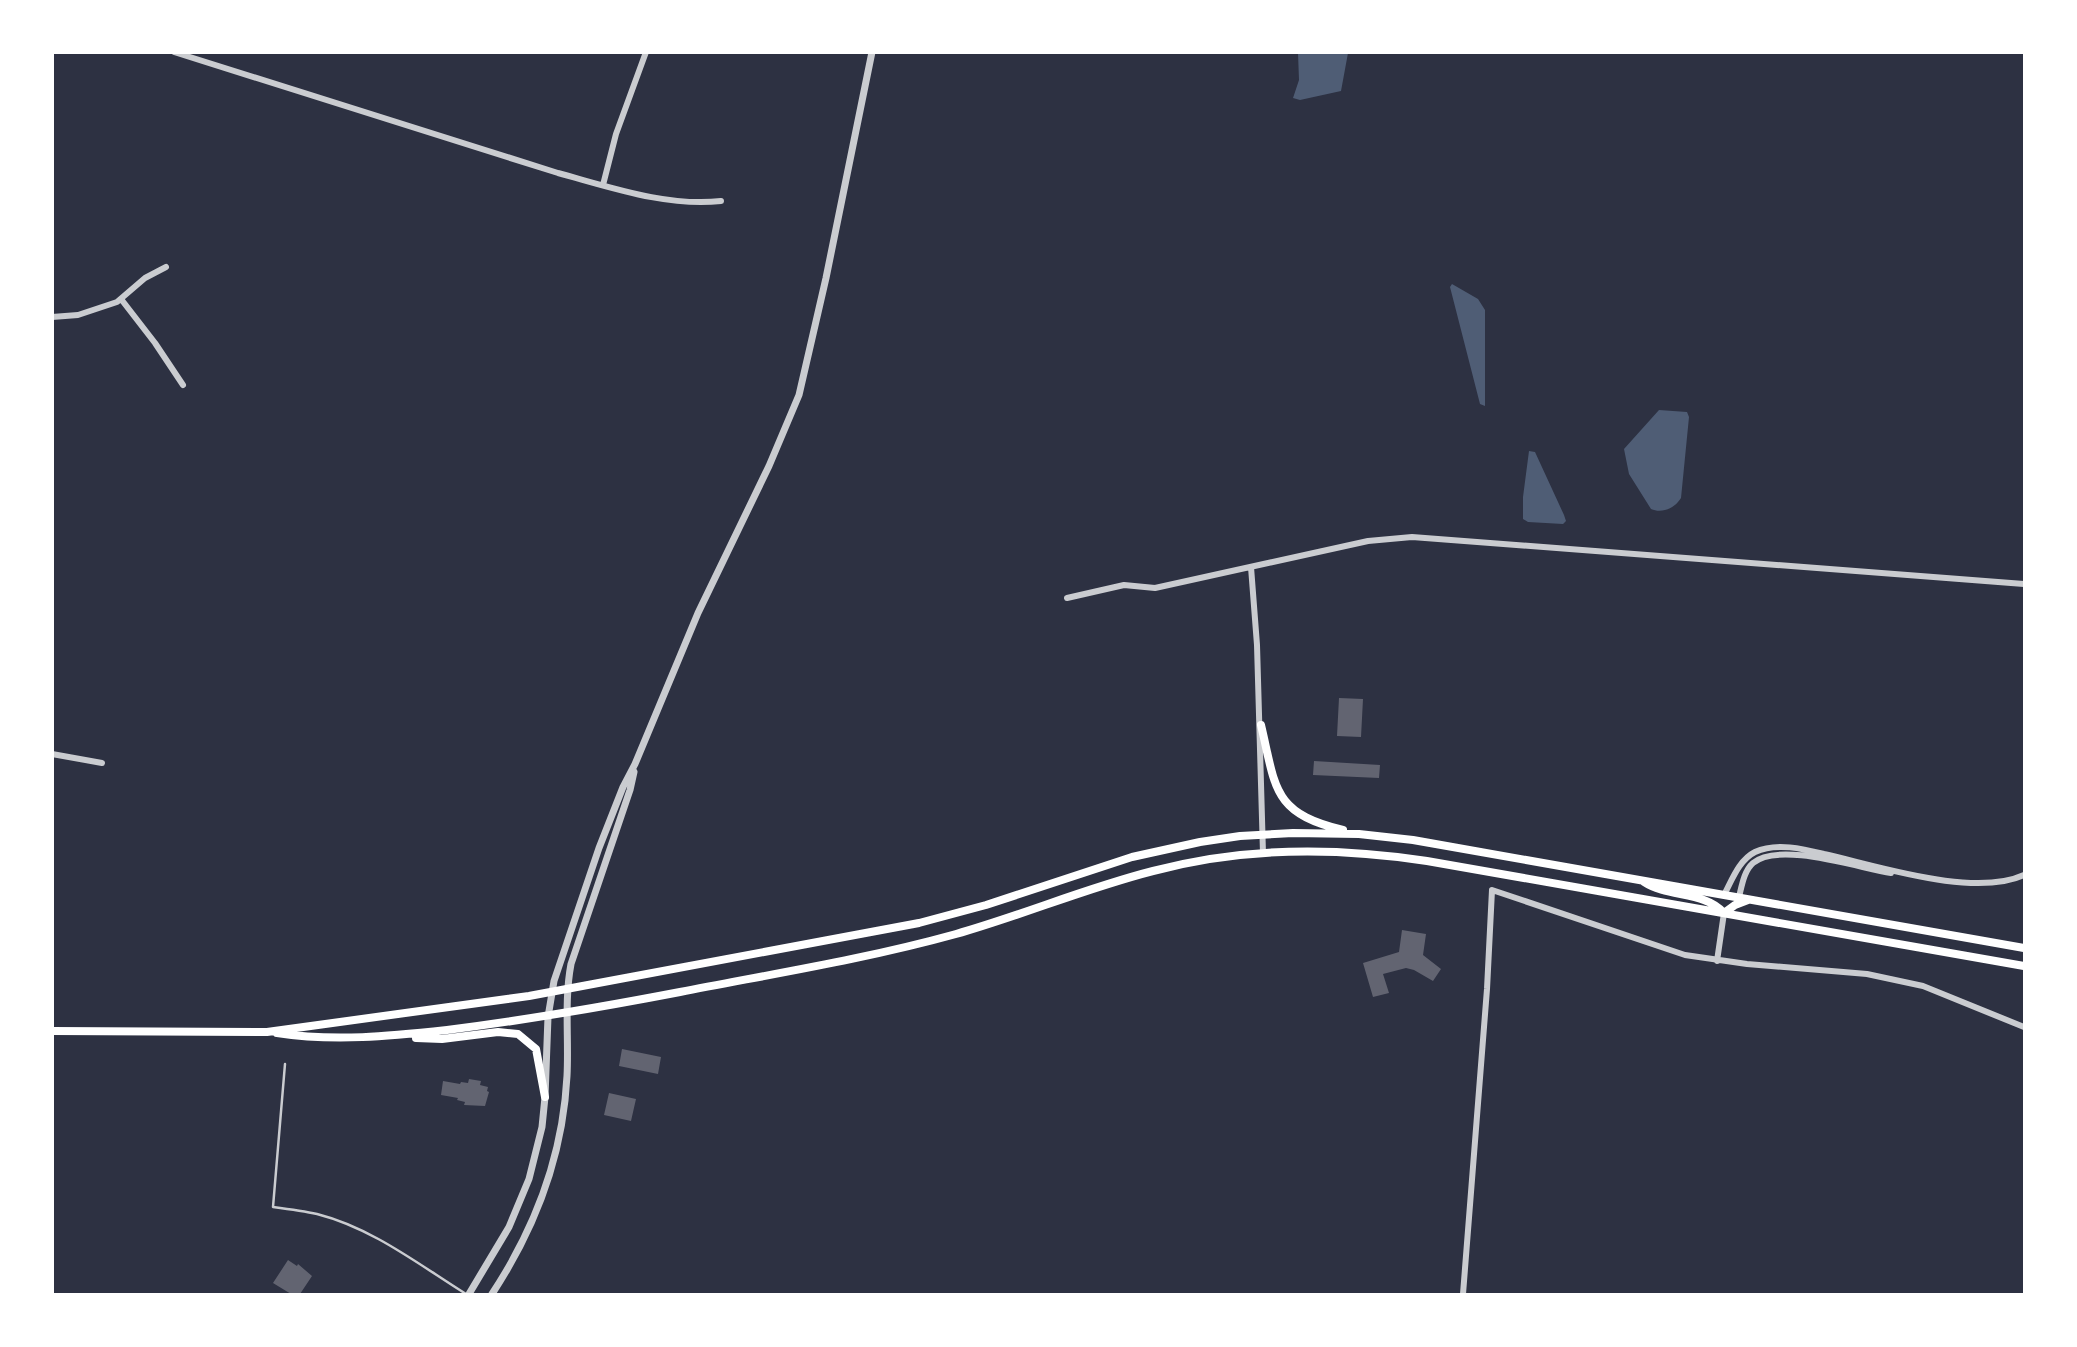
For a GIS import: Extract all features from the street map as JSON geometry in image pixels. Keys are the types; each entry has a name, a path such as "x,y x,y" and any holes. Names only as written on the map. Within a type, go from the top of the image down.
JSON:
{"main road":[{"path":"1261,725 1274,782 1288,806 1312,821 1359,834"},
{"path":"52,1031 267,1032 551,993 919,923 986,905 1152,852 1200,842 1262,834 1359,834 1413,840 2025,947"},
{"path":"388,1037 548,1017 899,948 1005,919 1155,870 1206,859 1263,853 1328,851 1391,855 2025,966"},
{"path":"1639,880 1665,893 1716,903 1724,913"},
{"path":"1724,913 1751,899"},
{"path":"267,1032 305,1038 442,1039 498,1032 518,1034 536,1049 545,1097"}],"street":[{"path":"174,52 488,152 603,185 696,204 721,201"},
{"path":"603,185 615,134 646,52"},
{"path":"467,1294 501,1243 523,1195 537,1153 545,1097 551,993 599,848 622,787 635,764 698,612 769,466 799,395 872,52"},
{"path":"52,317 87,313 121,299 145,278 166,267"},
{"path":"121,299 183,385"},
{"path":"1067,598 1124,585 1155,588 1383,539 1412,537 2025,584"},
{"path":"1251,567 1261,725 1263,853"},
{"path":"52,754 102,763"},
{"path":"492,1294 526,1237 539,1208 557,1152 565,1104 567,989 576,949 630,790 635,764"},
{"path":"1724,895 1742,863 1755,852 1771,848 1802,849 1955,882 1988,884 2025,875"},
{"path":"1739,897 1743,879 1750,866 1773,854 1802,855 1890,873 1904,873"},
{"path":"1463,1294 1492,891 1664,949 1717,961 1867,974 1892,979 1941,993 2025,1027"},
{"path":"1717,961 1724,913"}],"lane":[{"path":"285,1064 274,1207 317,1214 364,1231 467,1294"}],"water":[{"path":"1298,53 1348,53 1341,91 1300,100 1293,98 1299,80"},
{"path":"1452,284 1478,299 1485,310 1485,406 1480,404 1450,287"},
{"path":"1659,410 1687,412 1689,417 1681,498 1672,507 1659,511 1651,509 1629,474 1624,449"},
{"path":"1529,451 1535,452 1564,515 1566,521 1563,524 1528,522 1523,519"}],"building":[{"path":"1339,698 1363,699 1361,737 1337,736"},
{"path":"1314,761 1380,765 1379,778 1313,775"},
{"path":"1402,930 1426,934 1423,955 1441,969 1433,981 1406,968 1383,974 1389,993 1373,997 1363,963 1399,952"},
{"path":"622,1049 661,1057 658,1074 619,1066"},
{"path":"469,1079 481,1081 480,1085 488,1087 485,1106 464,1105 465,1102 457,1100 458,1098 441,1095 443,1081 460,1084 468,1083"},
{"path":"609,1093 636,1099 631,1121 604,1115"},
{"path":"288,1260 297,1266 298,1264 312,1276 300,1294 291,1294 273,1283"}]}
